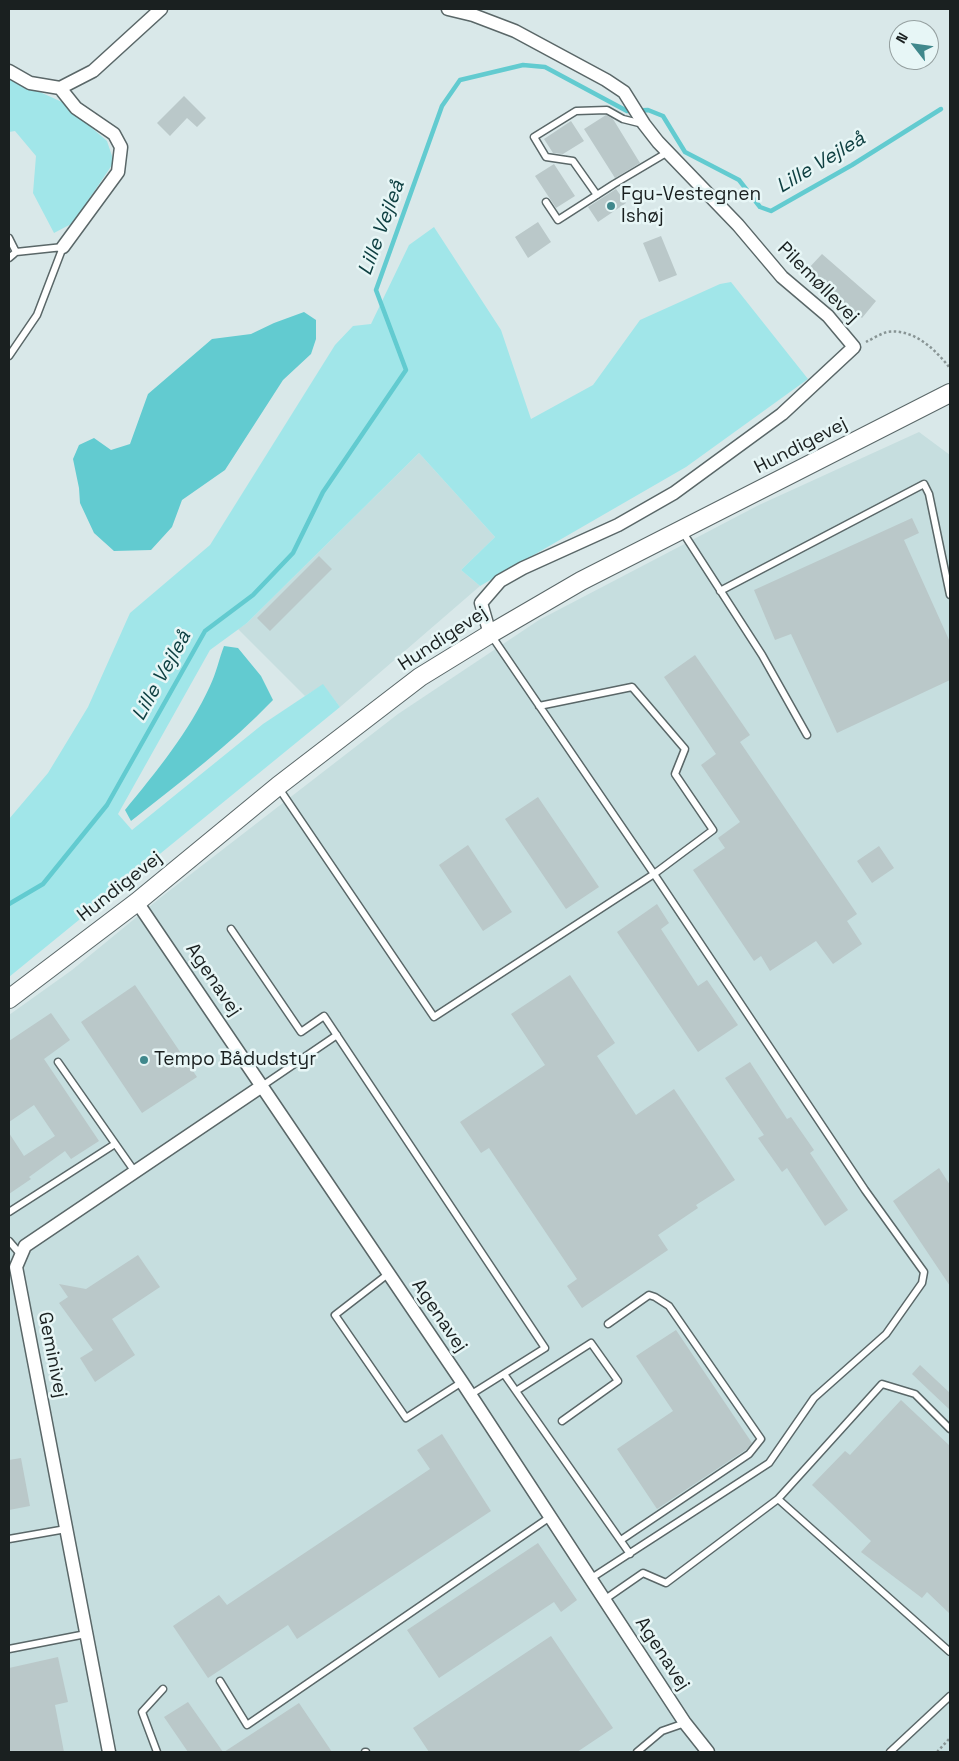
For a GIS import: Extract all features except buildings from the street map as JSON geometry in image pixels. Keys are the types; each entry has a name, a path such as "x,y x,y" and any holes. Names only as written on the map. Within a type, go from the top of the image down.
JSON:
{"street":[{"path":"9,71 30,83 60,88 93,71 161,9"},
{"name":"Pilemøllevej","path":"448,9 472,15 515,31 606,80 624,92 644,124 668,152 738,225 782,276 828,316 854,347 782,414 674,492 618,525 523,568 500,581 481,604 490,634"},
{"path":"60,88 76,108 114,134 121,147 118,172 63,247"},
{"name":"Hundigevej","path":"9,999 137,902 278,786 420,678 490,634 581,582 950,393"},
{"name":"Agenavej","path":"137,902 462,1382 685,1723 708,1752"},
{"path":"21,1256 26,1246 262,1086"},
{"name":"Geminivej","path":"21,1256 16,1267 109,1752"}],"lane":[{"path":"597,194 573,161 546,157 534,137 576,111 607,110 623,119 644,124"},
{"path":"546,202 558,220 597,194 668,152"},
{"path":"9,238 16,252"},
{"path":"9,258 16,252 63,247 37,315 9,356"},
{"path":"720,591 924,484 929,494 950,595"},
{"path":"682,530 762,655 807,735"},
{"path":"490,634 654,874 865,1190 924,1272 922,1283 886,1334 814,1398 769,1463 590,1579"},
{"path":"278,786 434,1017 654,874 713,830 675,774 685,749 632,687 539,706"},
{"path":"231,929 301,1032 324,1016 545,1348 470,1395"},
{"path":"262,1086 337,1035"},
{"path":"58,1062 135,1172"},
{"path":"9,1212 115,1144"},
{"path":"9,1241 21,1256"},
{"path":"388,1274 335,1315 406,1418 462,1382"},
{"path":"608,1324 649,1296 655,1297 669,1306 761,1439 749,1454 621,1540"},
{"path":"516,1391 591,1343 618,1381 562,1421"},
{"path":"504,1374 630,1554"},
{"path":"604,1600 643,1573 666,1583 778,1499 882,1384 915,1394 950,1429"},
{"path":"778,1499 950,1652"},
{"path":"220,1681 247,1725 550,1517"},
{"path":"9,1539 66,1529"},
{"path":"9,1649 86,1634"},
{"path":"157,1752 142,1712 163,1689"},
{"path":"890,1752 950,1696"},
{"path":"637,1752 662,1732 685,1723"}],"path":[{"path":"854,347 887,332 903,332 919,339 936,351 949,367"},
{"path":"936,1752 950,1738"}],"shaded area":[{"path":"9,78 62,102 107,141 114,162 73,223 54,233 33,193 36,156 15,131 9,132"},
{"path":"434,227 501,330 531,419 593,385 640,320 720,284 731,282 808,379 686,467 480,586 461,570 495,537 419,453 247,623 210,650 118,814 132,830 263,724 323,684 340,707 9,977 9,819 48,773 88,707 130,613 210,545 335,345 353,326 371,324 409,245"},
{"path":"304,312 316,320 316,339 311,354 283,380 225,470 182,500 172,527 151,550 114,551 94,533 80,503 73,459 79,445 94,438 111,450 130,444 148,394 212,339 251,334"},
{"path":"919,432 950,455 950,1752 9,1752 9,1015 72,970 160,898 398,714 539,620 759,505"},
{"path":"419,453 495,537 461,570 480,586 340,707 323,685 305,696 238,629 247,623"},
{"path":"224,646 238,648 261,676 273,700 222,748 131,821 125,810 160,766 202,703"}],"waterway":[{"name":"Lille Vejleå","path":"9,904 43,884 107,805 205,631 253,595 293,553 323,492 406,370 376,290 442,106 460,80 523,65 545,67 627,111 648,110 663,116 685,152 739,180 760,207 771,211 852,165 941,109"}],"place":[{"name":"Fgu-Vestegnen Ishøj","path":"611,206"},
{"name":"Tempo Bådudstyr","path":"144,1060"}]}
